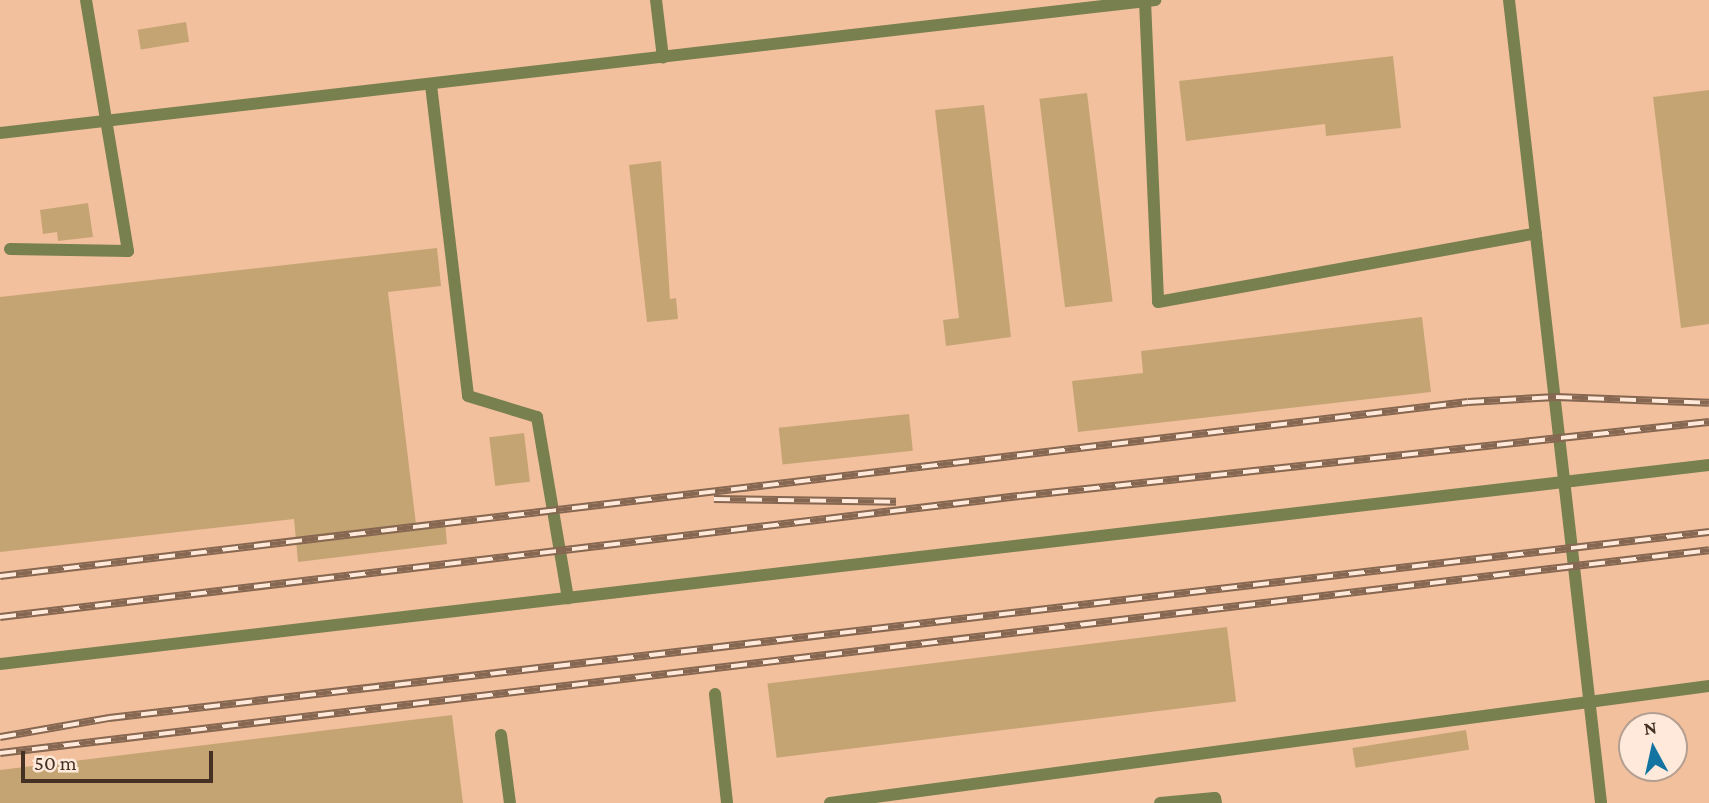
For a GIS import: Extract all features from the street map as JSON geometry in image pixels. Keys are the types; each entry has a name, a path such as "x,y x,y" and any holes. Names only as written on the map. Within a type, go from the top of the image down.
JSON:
{"lane":[{"path":"10,249 128,251 86,0"},
{"path":"656,0 663,58"},
{"path":"1509,0 1601,803"},
{"path":"0,133 1150,1 1158,302 1536,233"},
{"path":"431,85 468,396 537,416 568,598"},
{"path":"0,664 1709,465"},
{"path":"830,803 1590,704 1709,686"},
{"path":"715,694 727,803"},
{"path":"501,735 510,803"},
{"path":"1160,803 1215,798 1216,803"}],"building":[{"path":"186,22 189,42 141,49 138,30"},
{"path":"1393,56 1401,128 1326,136 1325,124 1186,141 1179,81"},
{"path":"1709,90 1709,324 1681,328 1653,97"},
{"path":"1087,93 1113,301 1065,307 1039,99"},
{"path":"984,105 1011,337 946,346 943,320 959,318 935,110"},
{"path":"661,161 670,299 676,298 678,319 647,322 629,165"},
{"path":"88,203 93,237 58,241 57,232 43,234 40,210"},
{"path":"437,248 441,286 388,292 416,524 445,521 447,544 298,562 294,519 0,552 0,297"},
{"path":"1422,317 1431,392 1078,432 1072,381 1143,373 1141,351"},
{"path":"909,414 913,451 783,464 779,428"},
{"path":"524,433 530,482 495,486 489,437"},
{"path":"1227,627 1236,701 777,758 767,683"},
{"path":"452,715 463,803 0,803 0,770"},
{"path":"1466,730 1469,750 1356,768 1352,748"}],"railway":[{"path":"0,576 1468,402 1556,397 1709,403"},
{"path":"0,617 1020,496 1709,422"},
{"path":"714,499 896,502"},
{"path":"0,737 109,718 1709,532"},
{"path":"0,753 1709,550"}]}
